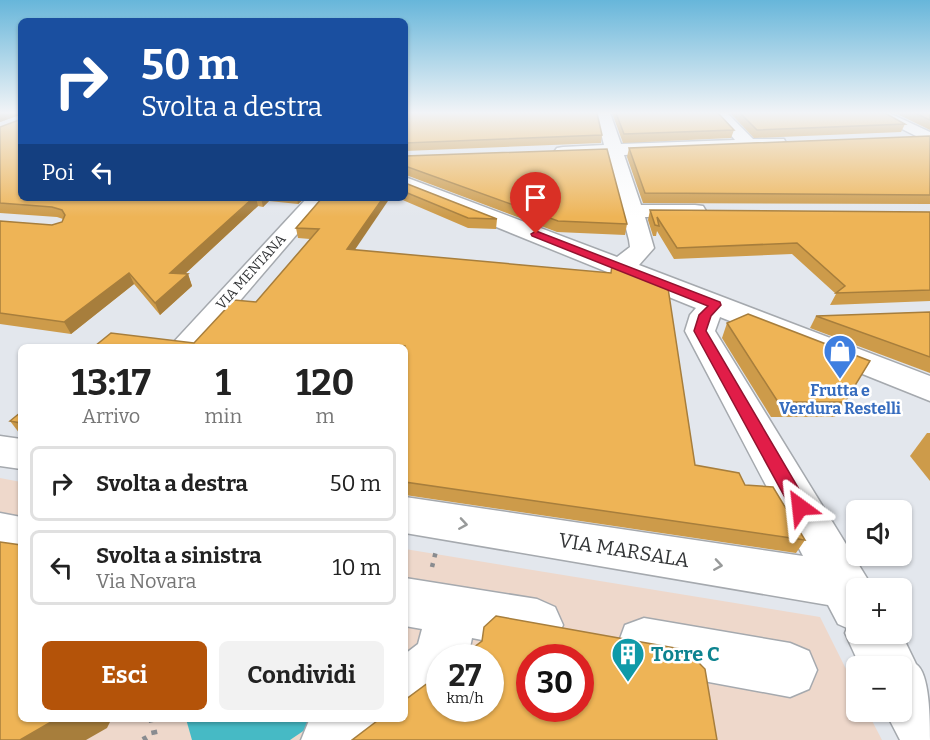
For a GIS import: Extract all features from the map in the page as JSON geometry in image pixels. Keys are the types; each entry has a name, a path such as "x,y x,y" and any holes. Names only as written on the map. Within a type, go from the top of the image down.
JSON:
{"street":[{"path":"543,153 669,148"},
{"path":"614,150 634,211 642,248 632,260 619,267"},
{"path":"408,184 930,389"},
{"name":"VIA MENTANA","path":"186,344 315,201"},
{"path":"634,211 717,211"},
{"path":"716,305 705,315 700,331 846,589"},
{"path":"770,326 778,320 825,317"},
{"path":"0,451 18,454"},
{"name":"VIA MARSALA","path":"408,516 846,595"},
{"path":"0,533 18,536"},
{"path":"408,681 434,619 592,635 790,670"},
{"path":"331,740 356,722"}],"path":[{"path":"434,619 436,553"},
{"path":"143,740 155,737 152,722"}],"shaded area":[{"path":"0,478 18,481 18,722 408,722 408,549 820,617 846,669 846,722 873,722 882,740 0,740"}],"water":[{"path":"187,722 317,722 290,740 192,740"}],"building":[{"path":"0,148 18,148 18,201 250,201 170,273 188,274 155,303 129,273 64,322 0,313 0,221 52,225 62,222 65,215 62,210 52,207 0,203"},
{"path":"629,148 930,148 930,195 645,193"},
{"path":"607,149 627,224 558,221 408,167 408,156"},
{"path":"408,184 497,219 468,218 408,193"},
{"path":"319,201 381,201 347,249 611,273 612,265 668,288 695,465 739,473 745,485 773,487 805,540 408,482 408,344 97,344 111,333 194,343 234,300 256,302 319,229 296,228"},
{"path":"650,210 930,212 930,290 836,293 845,286 797,243 677,248 657,217 659,226 655,225"},
{"path":"930,312 930,357 816,316"},
{"path":"748,314 870,361 845,402 778,402 727,323"},
{"path":"18,414 18,422 10,421"},
{"path":"0,542 18,545 18,722 51,722 20,740 0,740"},
{"path":"496,616 686,650 705,669 717,740 352,740 376,722 408,722 408,698 426,684 426,722 504,722 504,644 478,644 482,641 484,627"}],"place":[{"name":"Frutta e Verdura Restelli","path":"840,380"},
{"name":"Torre C","path":"628,683"}],"route":[{"path":"536,234 716,305 705,315 700,331 800,507"}]}
